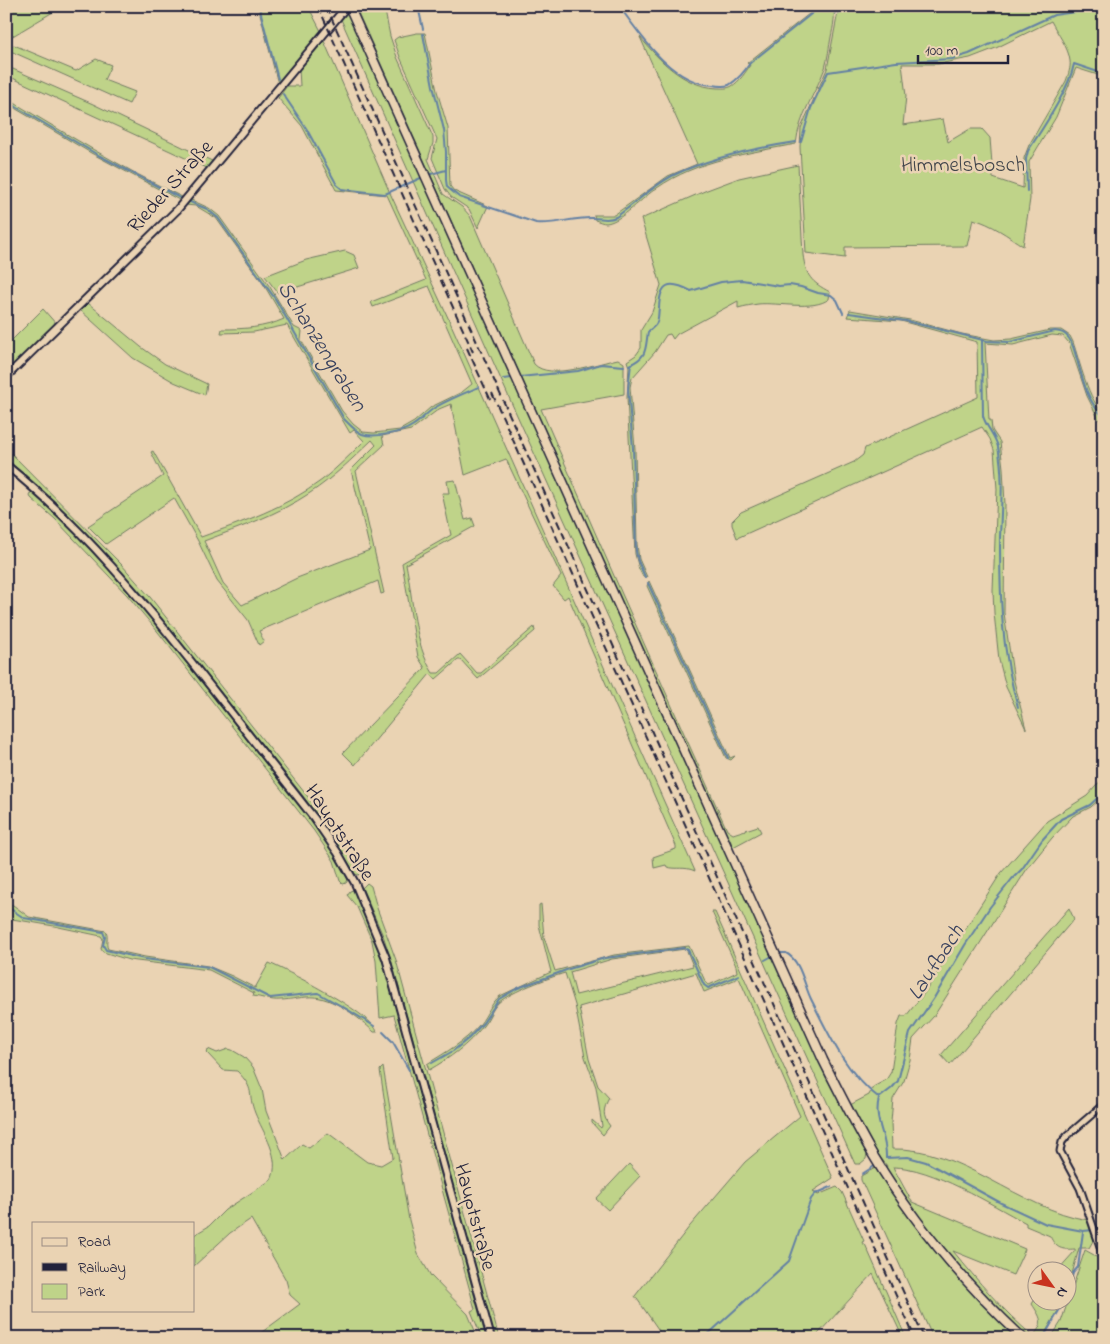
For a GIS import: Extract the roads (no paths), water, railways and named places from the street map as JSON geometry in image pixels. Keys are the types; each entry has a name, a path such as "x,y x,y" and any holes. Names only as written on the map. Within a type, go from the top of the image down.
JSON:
{"main road":[{"path":"349,7 823,1060 848,1110 883,1171 922,1227 984,1300 1023,1338"}],"street":[{"name":"Rieder Straße","path":"6,377 177,210 349,7"},
{"name":"Hauptstraße","path":"6,465 29,483 114,569 161,624 314,818 338,853 355,883 386,958 491,1338"},
{"path":"1104,1104 1067,1136 1062,1142 1060,1150 1080,1188 1104,1258"}],"waterway":[{"path":"259,6 278,79"},
{"path":"418,6 423,29"},
{"path":"619,6 648,44 671,67 684,76 698,82 717,86 729,85 735,81 750,63 821,6"},
{"path":"830,6 835,13"},
{"path":"838,13 845,6"},
{"path":"801,142 811,108 828,72 896,62 952,59 969,54 1054,15 1104,8"},
{"path":"423,34 444,130 447,187 459,197 536,223 586,218 613,218 660,183 690,168 735,154 796,142"},
{"path":"1027,191 1026,159 1028,151 1061,97 1074,64 1104,74"},
{"path":"283,94 306,128 337,185 342,189 385,194 423,177"},
{"name":"Schanzengraben","path":"6,101 98,155 182,199"},
{"path":"427,175 446,170"},
{"name":"Schanzengraben","path":"190,202 207,209 218,218 276,300 344,419 359,433 380,435 407,429 436,407 479,387"},
{"name":"Schanzengraben","path":"629,365 643,356 648,332 658,321 661,293 664,288 672,285 677,285 691,291 721,282 742,280 779,286 790,285 831,295 837,300 843,313"},
{"name":"Schanzengraben","path":"849,313 906,321 987,341 1010,342 1055,331 1065,334 1071,342 1088,394 1101,414"},
{"path":"982,340 983,416 997,443 1001,469 1000,560 1005,644 1012,686 1018,707"},
{"name":"Schanzengraben","path":"520,377 578,371 601,364 624,366"},
{"path":"631,364 628,389 633,449 636,551 645,577"},
{"name":"Schanzengraben","path":"503,379 512,378"},
{"path":"648,583 728,758"},
{"name":"Laufbach","path":"886,1158 878,1114 879,1098 898,1081 910,1033 934,998 990,907 1022,869 1042,840 1061,819 1090,805 1104,792"},
{"path":"6,906 24,918 103,932 105,937 103,945 106,950 144,959 209,967 270,998 318,993 374,1026"},
{"path":"432,1063 453,1051 469,1038 483,1023 499,999 518,988 605,958 684,948 688,950 704,985 708,988 739,975"},
{"path":"778,953 786,953 799,967 811,999 839,1052 857,1077 878,1097"},
{"path":"765,960 774,955"},
{"path":"383,1032 393,1042 409,1070"},
{"path":"886,1158 908,1157 926,1162 1001,1203 1046,1224 1083,1231 1104,1229"},
{"name":"Laufbach","path":"862,1174 876,1165"},
{"name":"Laufbach","path":"704,1338 789,1261 811,1199 815,1194 831,1187"},
{"path":"1078,1267 1083,1232"},
{"path":"1046,1338 1046,1333 1058,1312"}],"railway":[{"path":"318,6 473,352"},
{"path":"326,6 924,1338"},
{"path":"467,348 491,401"},
{"path":"492,393 915,1338"}],"park label":[{"name":"Himmelsbosch","path":"963,166"}]}
